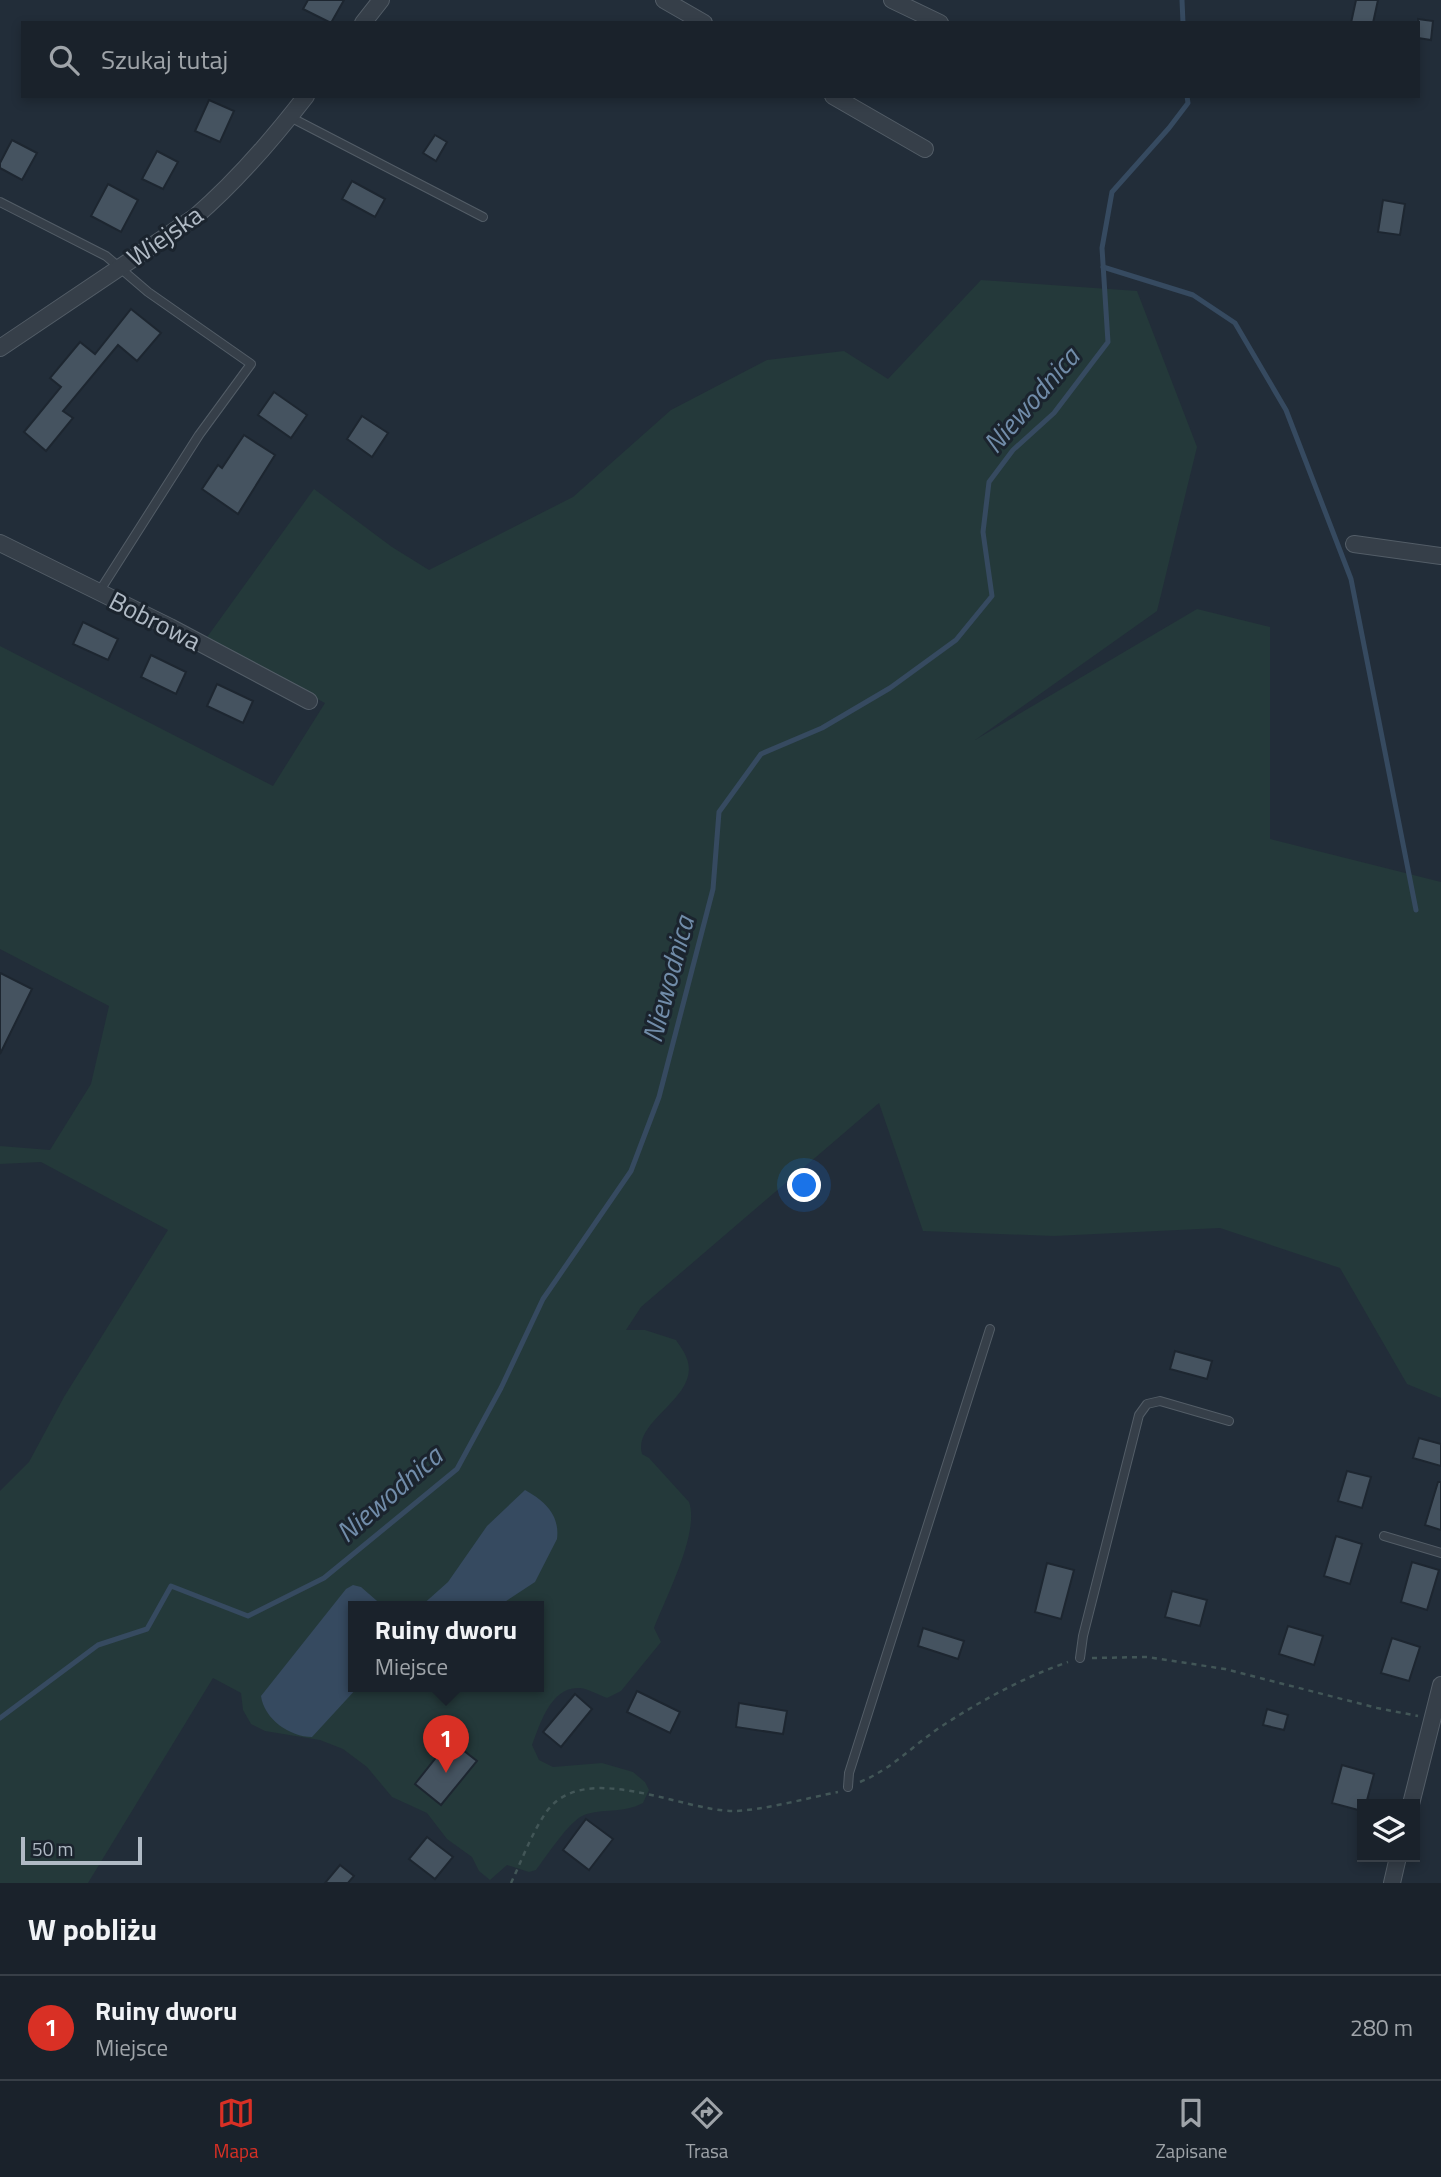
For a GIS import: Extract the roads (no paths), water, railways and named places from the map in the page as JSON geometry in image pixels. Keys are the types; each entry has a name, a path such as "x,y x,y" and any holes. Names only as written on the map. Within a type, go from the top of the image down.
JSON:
{"street":[{"path":"364,21 380,0"},
{"path":"664,0 701,21"},
{"path":"892,0 936,21"},
{"name":"Wiejska","path":"0,348 195,217 225,192 304,98"},
{"path":"836,98 925,149"},
{"name":"Bobrowa","path":"0,543 310,701"},
{"path":"1354,544 1441,556"},
{"path":"1412,1799 1434,1723 1441,1685"},
{"path":"1392,1883 1397,1862"}],"lane":[{"path":"290,117 484,216"},
{"path":"0,202 106,256 148,292 251,364 200,435 99,592"},
{"path":"848,1787 849,1773 990,1329"},
{"path":"1080,1658 1083,1636 1139,1415 1147,1404 1160,1401 1229,1420"},
{"path":"1384,1536 1441,1553"}],"water":[{"path":"525,1490 550,1510 556,1523 557,1539 535,1582 506,1601 427,1601 448,1582 487,1526"},
{"path":"353,1585 361,1587 377,1601 348,1601 348,1692 353,1692 312,1737 295,1734 273,1719 261,1696 346,1589"}],"waterway":[{"name":"Niewodnica","path":"1182,0 1183,21"},
{"name":"Niewodnica","path":"0,1718 98,1645 147,1629 171,1586 248,1616 324,1578 457,1469 501,1388 543,1299 631,1171 659,1097 713,889 719,812 761,754 822,728 890,688 956,640 992,596 983,532 989,482 1013,450 1054,413 1108,342 1102,248 1112,192 1169,128 1188,103 1187,98"},
{"path":"1103,267 1193,295 1235,323 1286,410 1351,579 1416,910"}],"place":[{"name":"Ruiny dworu","path":"446,1773"}]}
